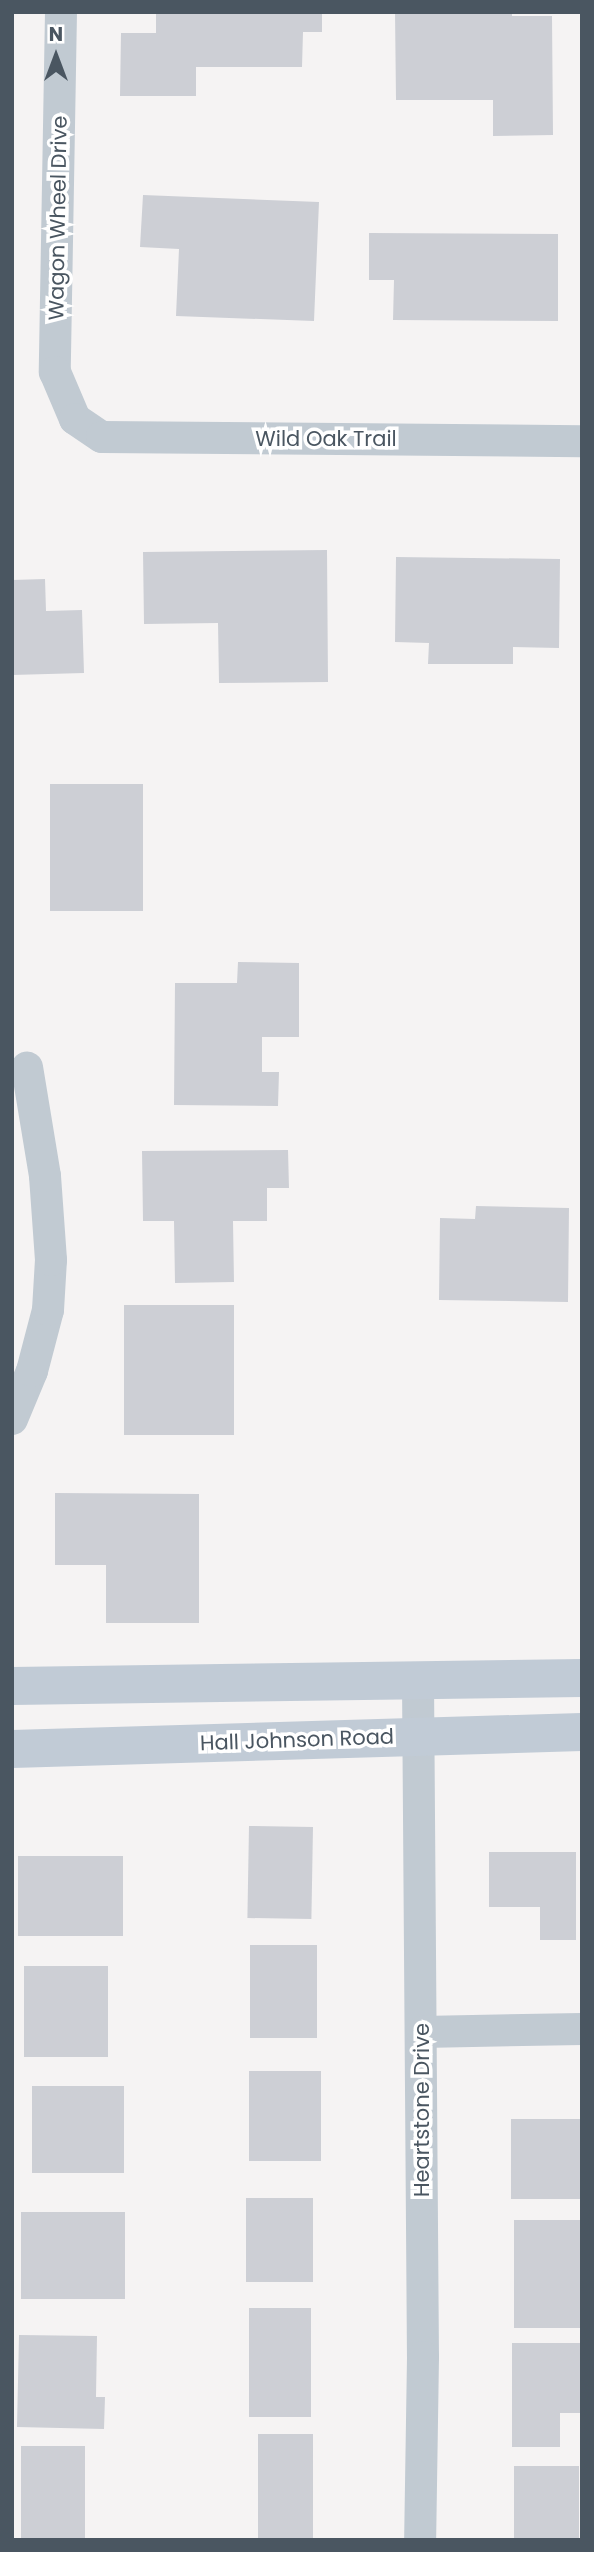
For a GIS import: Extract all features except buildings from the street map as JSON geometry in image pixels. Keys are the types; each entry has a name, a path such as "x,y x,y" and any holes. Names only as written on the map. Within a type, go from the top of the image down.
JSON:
{"main road":[{"path":"12,1686 582,1678"},
{"name":"Hall Johnson Road","path":"12,1749 582,1732"}],"street":[{"name":"Wagon Wheel Drive","path":"61,12 55,372 75,419"},
{"name":"Wild Oak Trail","path":"75,419 102,437 582,441"},
{"path":"12,1419 32,1371 48,1310 51,1260 45,1176 27,1067"},
{"name":"Heartstone Drive","path":"418,1680 422,2032 420,2540"},
{"path":"422,2032 582,2029"}]}
